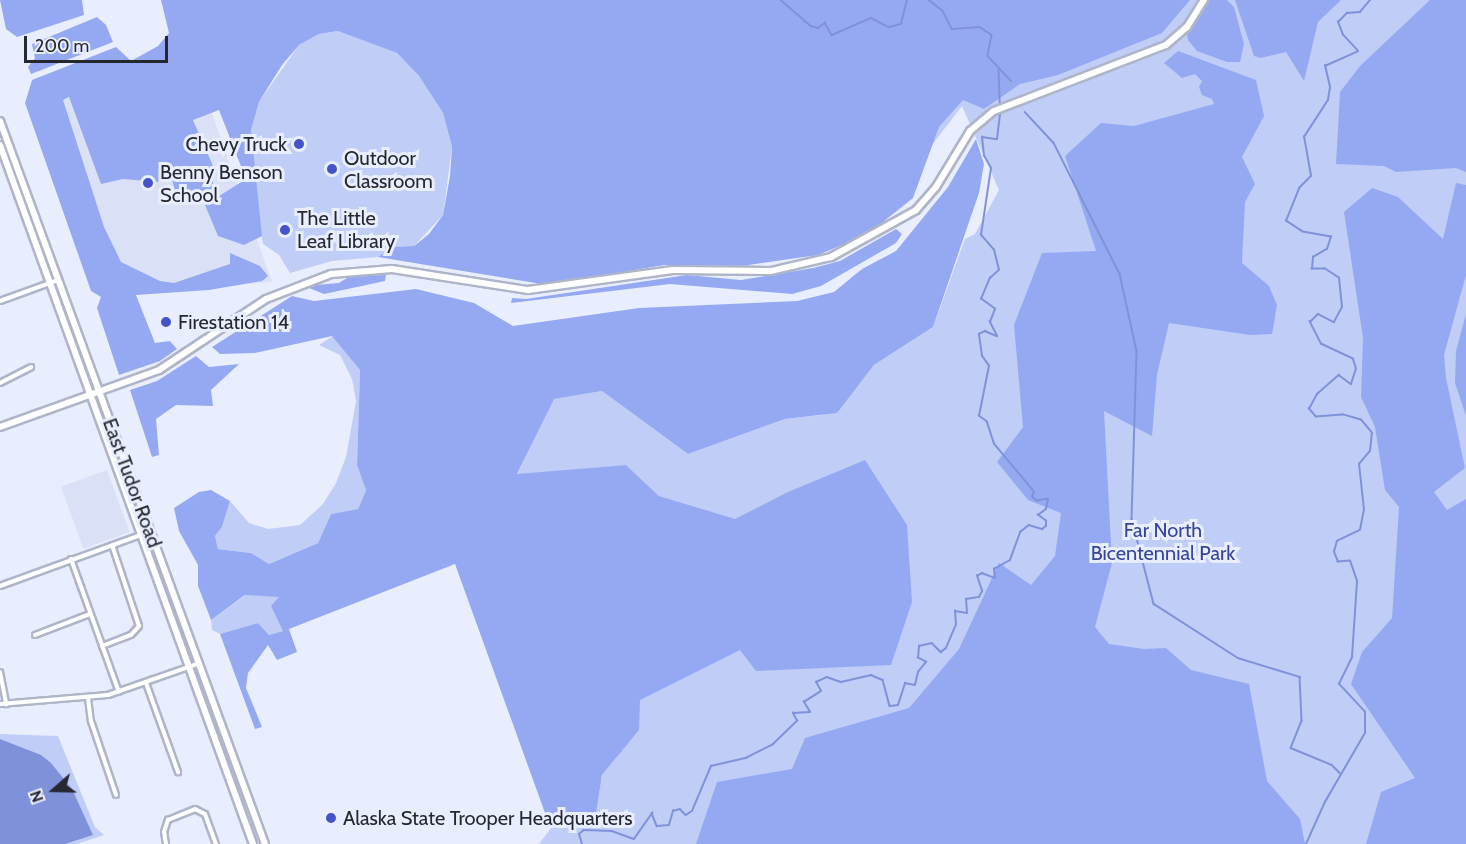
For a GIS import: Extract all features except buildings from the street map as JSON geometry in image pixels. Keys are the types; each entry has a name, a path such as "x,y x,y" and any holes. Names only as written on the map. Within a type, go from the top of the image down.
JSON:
{"main road":[{"path":"0,427 167,365 284,290 350,270 403,270 528,290 674,270 771,271 831,257 916,210 936,187 970,131 994,111 1145,54 1179,34 1204,0"},
{"name":"East Tudor Road","path":"0,121 265,844"},
{"name":"East Tudor Road","path":"0,145 253,844"}],"street":[{"path":"1,298 58,280"},
{"path":"0,382 31,367"},
{"path":"0,586 149,532"},
{"path":"102,646 131,635 139,626 112,545"},
{"path":"71,559 119,692"},
{"path":"35,634 90,614"},
{"path":"0,704 88,699 119,692 198,664"},
{"path":"0,672 6,704"},
{"path":"146,683 178,772"},
{"path":"88,699 91,722 116,795"},
{"path":"166,844 165,826 172,816 200,809 216,844"}],"shaded area":[{"path":"0,0 82,0 84,15 17,37 6,29"},
{"path":"161,0 1190,0 1162,33 1058,75 1020,84 984,109 963,100 939,127 913,198 868,234 818,255 741,266 664,265 548,285 378,257 392,247 414,246 429,234 443,215 450,176 452,147 443,113 419,76 397,53 338,31 319,34 299,45 282,65 259,102 251,130 262,236 244,245 218,236 205,205 246,179 219,110 193,120 213,166 213,188 193,205 178,203 172,179 159,182 123,179 101,184 69,97 63,100 104,227 121,262 160,281 174,283 230,264 230,253 260,266 268,276 262,281 209,290 136,295 155,343 170,341 177,349 160,361 119,375 97,308 101,297 91,291 25,103 32,80 116,47 131,61 158,46 169,33"},
{"path":"1209,0 1227,0 1234,7 1244,44 1240,62 1227,62 1197,51 1188,40 1187,34"},
{"path":"1235,0 1341,0 1318,22 1304,81 1286,52 1261,58 1254,56"},
{"path":"1430,0 1466,0 1466,172 1456,168 1396,172 1384,166 1336,164 1340,92 1360,66"},
{"path":"97,17 106,25 113,42 31,74 28,67 35,58 32,44"},
{"path":"1178,51 1256,80 1264,116 1242,157 1255,184 1245,202 1242,263 1269,286 1277,305 1272,334 1250,335 1169,323 1157,375 1152,436 1104,411 1112,563 1095,627 1109,644 1144,649 1166,648 1191,670 1249,684 1267,781 1300,819 1305,844 696,844 717,782 792,769 805,738 909,708 959,649 999,563 1031,585 1055,556 1061,513 1028,500 997,462 1023,427 1014,325 1042,253 1096,251 1065,156 1101,123 1134,126 1214,104 1212,99 1202,95 1199,87 1202,81 1195,74 1182,78 1164,63"},
{"name":"Benny Benson School","path":"190,52 272,282 101,296 34,111"},
{"path":"976,139 984,164 979,193 933,327 874,365 837,413 785,419 688,454 602,391 554,399 517,474 626,465 659,496 735,519 788,492 865,460 907,525 912,602 891,665 756,671 740,650 640,700 639,730 602,775 595,821 549,824 455,564 289,629 297,652 277,660 268,645 248,673 246,688 262,727 255,729 220,634 258,623 269,635 283,631 271,606 279,597 245,595 211,620 198,586 198,565 179,531 174,508 199,492 211,490 230,501 222,527 215,536 218,549 251,553 269,564 318,543 331,514 358,509 366,490 357,465 360,370 332,336 255,353 220,354 212,347 292,296 314,301 416,289 474,303 513,326 639,308 797,301 834,292 862,269 896,251 948,187"},
{"path":"1456,183 1466,185 1466,275 1444,355 1446,378 1465,468 1434,492 1447,510 1466,499 1466,844 1366,844 1381,792 1415,778 1351,684 1362,652 1392,618 1399,507 1385,490 1375,427 1361,397 1363,338 1344,212 1372,188 1398,197 1443,239"},
{"path":"896,229 902,234 896,243 821,286 792,294 670,284 511,303 512,298 526,299 687,275 741,280 813,268 840,261"},
{"path":"386,275 385,281 324,294 304,286 339,283 350,276"},
{"path":"1466,314 1466,416 1455,383 1456,351"},
{"path":"196,356 209,367 239,364 211,390 213,406 176,405 156,419 159,455 152,457 130,390 157,381"},
{"path":"107,470 130,532 84,549 61,487"},
{"path":"0,739 41,755 51,763 72,789 93,835 65,844 0,844"}],"green space":[{"name":"Far North Bicentennial Park","path":"307,0 1466,0 1466,844 539,844 551,828 549,824 595,821 602,775 616,758 601,686 725,517 659,496 626,465 517,475 553,399 602,391 688,454 785,419 822,415 848,398 874,365 933,327 965,239 975,234 999,190 962,106 922,158 475,142 419,54"},
{"path":"339,31 397,53 419,76 443,113 452,147 443,215 414,246 392,247 378,257 332,261 290,273 279,255 263,244 252,175 251,130 259,102 299,45 319,34"},
{"path":"333,336 360,370 357,465 366,489 358,509 331,514 318,543 269,564 251,553 218,549 215,536 222,527 230,501 249,523 268,529 300,525 323,504 336,483 346,457 356,401 352,379 340,355 319,345"},
{"path":"246,595 279,596 283,631 269,635 258,623 220,634 212,630 211,620"},
{"path":"0,734 58,736 95,827 104,835 77,844 0,844"}],"waterway":[{"path":"781,0 811,26 818,28 825,23 832,35 871,18 889,27 901,24 907,0"},
{"path":"929,0 943,11 952,29 980,27 992,35 988,56 1011,81"},
{"path":"1306,844 1325,802 1365,733 1365,712 1339,684 1352,657 1357,581 1350,561 1338,562 1334,552 1337,541 1360,530 1364,510 1359,464 1370,451 1372,433 1361,420 1343,415 1316,417 1309,409 1317,394 1339,375 1351,384 1356,369 1353,359 1321,344 1310,322 1318,314 1334,322 1342,307 1339,278 1325,269 1312,269 1313,257 1327,249 1331,237 1303,232 1286,221 1299,188 1311,176 1304,137 1328,100 1330,87 1325,66 1358,51 1343,35 1338,22 1347,13 1360,12 1370,0"},
{"path":"999,69 1000,103"},
{"path":"1025,112 1054,143 1120,274 1137,351 1132,519 1154,604 1238,658 1300,677 1302,721 1291,748 1332,765 1340,773"},
{"path":"582,844 579,834 584,830 612,831 634,839 652,813 657,826 669,825 673,811 680,809 686,815 692,811 711,766 746,758 772,745 797,721 793,713 810,712 804,702 821,691 816,682 827,677 841,682 871,675 883,680 890,706 898,705 905,683 915,685 918,672 926,662 918,658 919,646 932,643 941,652 946,648 956,625 955,611 967,613 966,599 979,597 982,591 977,576 982,573 995,578 994,569 1010,560 1020,532 1029,525 1042,529 1046,526 1046,521 1038,515 1046,509 1048,499 1037,501 1032,497 1034,492 994,444 987,422 979,416 989,366 982,356 979,334 985,331 997,336 990,322 995,309 981,299 990,278 999,270 994,250 981,235 991,168 984,156 982,137 997,139 1000,113"}],"place":[{"name":"Chevy Truck","path":"299,144"},
{"name":"Outdoor Classroom","path":"332,169"},
{"name":"Benny Benson School","path":"148,183"},
{"name":"The Little Leaf Library","path":"285,230"},
{"name":"Firestation 14","path":"166,322"},
{"name":"Alaska State Trooper Headquarters","path":"331,818"}]}
